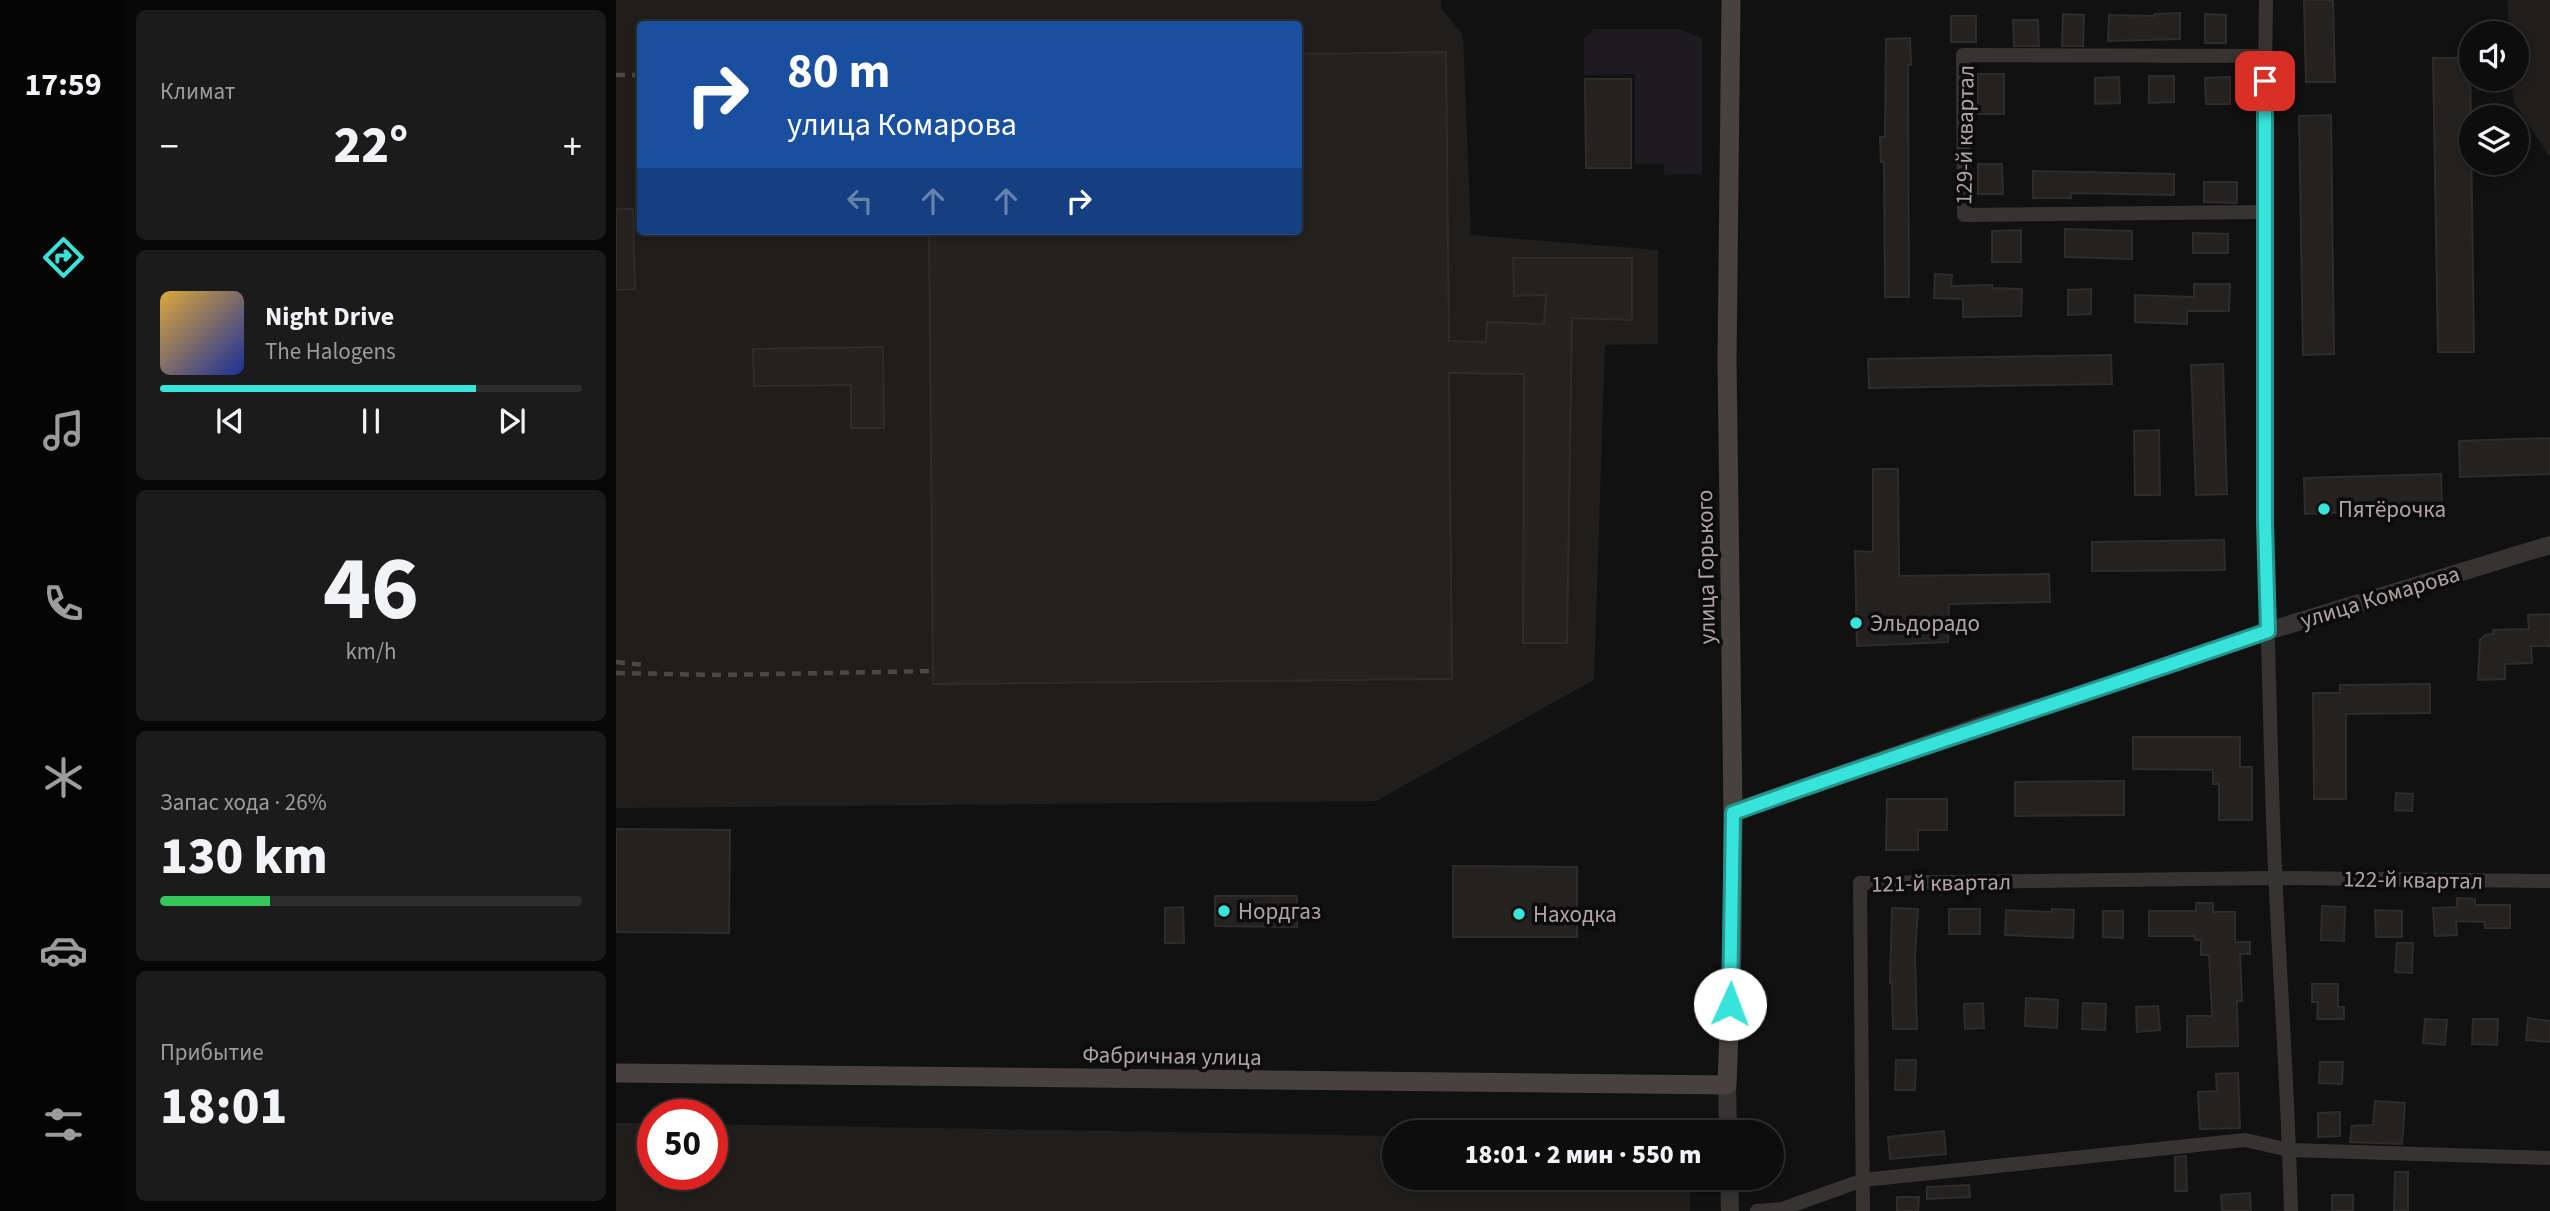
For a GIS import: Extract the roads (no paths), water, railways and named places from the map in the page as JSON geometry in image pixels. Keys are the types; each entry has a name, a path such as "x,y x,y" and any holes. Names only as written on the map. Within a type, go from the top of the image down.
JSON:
{"main road":[{"name":"улица Горького","path":"1727,1085 1733,813 1727,361 1731,0"},
{"name":"Фабричная улица","path":"616,1073 1727,1085"}],"street":[{"path":"2266,0 2265,523 2276,878 2291,1211"},
{"name":"129-й квартал","path":"2264,212 1964,215 1963,55 2265,56"},
{"name":"улица Комарова","path":"1733,813 1994,721 2083,694 2268,631 2550,545"},
{"name":"122-й квартал","path":"2276,878 2550,881"},
{"name":"121-й квартал","path":"1863,1211 1860,883 2276,878"},
{"name":"улица Горького","path":"1727,1085 1728,1120"},
{"path":"1757,1211 1782,1209 1863,1180 2245,1140 2290,1150 2550,1158"},
{"path":"1730,1190 1730,1211"}],"railway":[{"path":"616,75 637,75"},
{"path":"616,662 645,665"},
{"path":"616,673 721,675 933,671"}],"place":[{"name":"Пятёрочка","path":"2324,509"},
{"name":"Эльдорадо","path":"1856,623"},
{"name":"Нордгаз","path":"1224,911"},
{"name":"Находка","path":"1519,914"}]}
